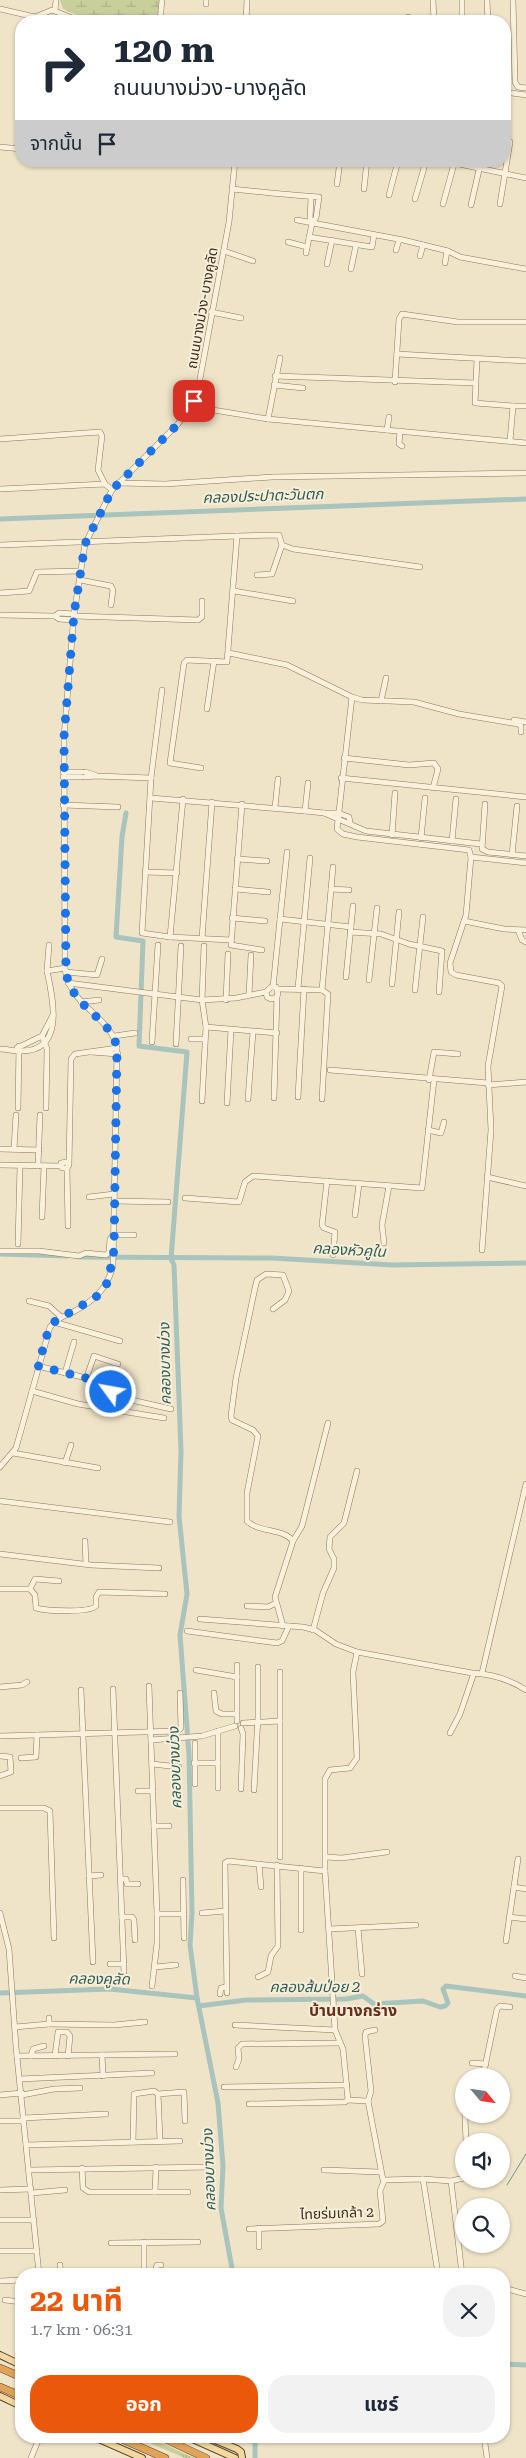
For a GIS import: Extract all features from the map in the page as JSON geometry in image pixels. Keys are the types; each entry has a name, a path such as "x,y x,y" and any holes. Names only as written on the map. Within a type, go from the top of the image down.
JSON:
{"highway":[{"path":"0,2368 15,2374"},
{"path":"0,2386 15,2393"},
{"path":"131,2443 165,2458"},
{"path":"174,2443 206,2458"}],"main road":[{"path":"0,2355 15,2361"},
{"path":"0,2396 15,2403"},
{"path":"107,2443 142,2458"},
{"path":"202,2443 235,2458"},
{"path":"223,2443 241,2452 242,2458"}],"street":[{"path":"55,11 56,0"},
{"path":"161,15 162,0"},
{"path":"246,15 247,0"},
{"path":"433,0 434,15"},
{"path":"462,0 462,15"},
{"path":"487,0 488,15"},
{"path":"513,0 515,82 518,87 526,88"},
{"path":"0,9 26,15"},
{"path":"42,15 55,11 65,15"},
{"path":"511,93 526,95"},
{"path":"0,147 15,148"},
{"name":"ถนนบางม่วง-บางคูลัด","path":"114,1036 81,1002 68,983 65,970 63,775 65,713 74,617 86,540 109,495 118,483 178,424 199,390 211,312 224,251 234,167"},
{"path":"337,184 339,167"},
{"path":"364,189 366,167"},
{"path":"389,195 396,167"},
{"path":"415,199 424,167"},
{"path":"443,204 453,167"},
{"path":"468,167 526,178"},
{"path":"500,204 506,167"},
{"path":"471,205 477,169"},
{"path":"232,189 319,197 316,218 312,223 306,253"},
{"path":"311,197 310,218 312,223"},
{"path":"296,220 423,245 447,251 460,257 526,269"},
{"path":"309,236 372,247 374,235"},
{"path":"327,264 332,240"},
{"path":"396,250 399,240"},
{"path":"288,242 307,246"},
{"path":"351,269 356,245"},
{"path":"420,256 423,245"},
{"path":"224,251 253,261"},
{"path":"444,263 447,251"},
{"path":"211,312 241,318"},
{"path":"395,382 399,319 402,314 458,322 526,322"},
{"path":"397,354 477,360 526,361"},
{"path":"268,419 280,358"},
{"path":"477,360 475,403 526,406"},
{"path":"275,376 395,382 475,383"},
{"path":"274,385 303,388"},
{"path":"192,404 201,408 268,419 526,443"},
{"path":"510,442 513,406"},
{"path":"387,430 389,417"},
{"path":"400,431 398,444 402,446"},
{"path":"0,439 100,432 102,436 98,470 105,484 112,490"},
{"path":"118,483 165,484 272,477 339,478 526,473"},
{"path":"0,489 105,484"},
{"path":"0,545 86,540 279,535 282,545 272,574 256,576"},
{"path":"201,768 172,764 170,762 184,663 187,660 226,662 229,653 237,536"},
{"path":"282,545 315,553 420,567"},
{"path":"0,593 29,591 37,572 81,571"},
{"path":"80,580 111,586 113,590 112,605"},
{"path":"234,591 294,601"},
{"path":"0,615 55,616 59,613 74,617 198,620 202,617 202,601"},
{"path":"229,653 287,665 352,697 381,701 424,702 464,713 526,722"},
{"path":"207,709 214,662"},
{"path":"381,701 386,678"},
{"path":"162,690 151,778 142,932 146,935 231,940"},
{"path":"352,697 337,815 337,829 343,834 469,850 471,857 464,921 450,963 451,972 456,975 499,983 502,986 488,1066 491,1130 482,1250"},
{"path":"414,702 459,714 518,724 521,726 521,732"},
{"path":"344,758 409,765 434,763 438,769 434,788"},
{"path":"63,775 83,774 151,778"},
{"path":"342,778 526,797"},
{"path":"275,807 278,780"},
{"path":"305,810 308,783"},
{"path":"392,835 395,793"},
{"path":"150,798 183,799 305,810 347,816 350,822 366,831 481,844"},
{"path":"421,838 424,798"},
{"path":"170,937 183,799"},
{"path":"452,841 456,799"},
{"path":"202,938 212,802"},
{"path":"63,804 118,807"},
{"path":"242,804 231,940 233,947 262,950"},
{"path":"485,804 481,844 486,852 526,856"},
{"path":"512,855 516,806"},
{"path":"274,1098 278,996 275,988 286,852"},
{"path":"471,857 526,863"},
{"path":"298,1097 304,921 310,858"},
{"path":"237,859 267,861"},
{"path":"322,990 332,867"},
{"path":"145,872 177,873"},
{"path":"331,888 348,890"},
{"path":"235,889 268,892"},
{"path":"346,977 353,906"},
{"path":"369,980 377,908"},
{"path":"392,984 399,912"},
{"path":"415,990 423,917"},
{"path":"232,918 265,921"},
{"path":"280,919 328,924 374,933 439,950 443,953 439,992"},
{"path":"464,921 504,930 526,930"},
{"path":"518,930 522,940 526,942"},
{"path":"46,1108 46,1042 54,1026 47,971 49,945"},
{"path":"152,1042 158,945"},
{"path":"176,1044 181,946"},
{"path":"202,1101 206,1039 202,1000 204,946"},
{"path":"226,1000 228,954"},
{"path":"249,995 251,954"},
{"path":"47,971 65,970 97,976 102,959"},
{"path":"68,983 202,1000 226,1000 266,992 268,988 322,990 328,994 322,1100"},
{"path":"266,992 269,998 274,999 278,996"},
{"path":"81,1002 99,1000"},
{"path":"18,1049 42,1036 52,1014"},
{"path":"206,1027 277,1033"},
{"path":"227,1103 231,1030"},
{"path":"248,1099 253,1032"},
{"path":"0,1467 13,1453 23,1427 47,1335 54,1322 96,1297 108,1282 113,1266 118,1054 114,1036 135,1033"},
{"path":"42,1036 46,1042"},
{"path":"191,1039 206,1039"},
{"path":"0,1049 35,1048 46,1042"},
{"path":"68,1226 65,1165 70,1062 75,1054 117,1048"},
{"path":"18,1049 18,1108"},
{"path":"91,1052 118,1054"},
{"path":"184,1198 239,1202 245,1182 253,1176 422,1188 434,1052 458,1054"},
{"path":"330,1070 488,1084 526,1082"},
{"path":"14,1150 16,1115"},
{"path":"40,1115 38,1150 41,1166 42,1217"},
{"path":"428,1130 442,1132 444,1122"},
{"path":"0,1149 38,1150"},
{"path":"0,1165 65,1165"},
{"path":"18,1244 20,1166"},
{"path":"487,1177 526,1186"},
{"path":"326,1181 322,1225 324,1228 334,1230 333,1254"},
{"path":"355,1215 359,1184"},
{"path":"384,1243 382,1225 389,1186"},
{"path":"89,1197 114,1197 168,1202"},
{"path":"113,1235 134,1235"},
{"path":"0,1251 39,1251 79,1256 86,1253 106,1255 109,1252 110,1239 113,1235"},
{"path":"273,1309 285,1300 289,1291 283,1276 266,1274 257,1280 255,1288 236,1378 231,1416 232,1420 253,1430 258,1436 247,1493 247,1522 258,1528 288,1535 293,1540"},
{"path":"29,1302 48,1306 61,1318"},
{"path":"54,1322 120,1341"},
{"path":"65,1373 74,1342"},
{"path":"86,1379 94,1356 118,1364"},
{"path":"38,1366 110,1385 114,1396 170,1409"},
{"path":"32,1391 84,1406 164,1418"},
{"path":"187,1631 277,1643 282,1641 286,1626 275,1597 293,1540 302,1526 328,1423"},
{"path":"65,1463 71,1446"},
{"path":"13,1453 98,1468"},
{"path":"313,1630 323,1593 334,1568 329,1549 330,1538 344,1522 357,1471"},
{"path":"482,1673 526,1484"},
{"path":"0,1501 170,1522"},
{"path":"85,1541 86,1564"},
{"path":"0,1554 86,1564 159,1568"},
{"path":"30,1589 35,1579 59,1581"},
{"path":"0,1589 30,1589"},
{"path":"30,1589 34,1595 36,1608 52,1610 91,1610 96,1606 96,1597 99,1592 165,1594"},
{"path":"247,1606 268,1607 276,1603"},
{"path":"200,1619 313,1630 336,1644 357,1652 482,1673 506,1679 526,1690"},
{"path":"348,2100 343,2049 335,2030 333,2005 330,1929 325,1871 326,1773 336,1768 350,1768 355,1763 358,1753 353,1672 357,1652"},
{"path":"237,1665 236,1714 243,1734 241,1789"},
{"path":"254,1790 258,1722 258,1667"},
{"path":"196,1670 237,1677"},
{"path":"280,1672 280,1857"},
{"path":"450,1734 460,1714 474,1673"},
{"path":"0,1687 22,1686 27,1682"},
{"path":"149,1686 157,1914 155,1967 152,1986"},
{"path":"113,1689 124,1972"},
{"path":"81,1690 93,1962"},
{"path":"0,1736 180,1730 180,1693"},
{"path":"214,1693 216,1711 222,1714 236,1714"},
{"path":"151,1740 197,1737 239,1725 280,1721"},
{"path":"218,1731 218,1788"},
{"path":"21,1758 36,1757 37,1735"},
{"path":"195,1743 195,1784"},
{"path":"0,1756 10,1757 11,1772 8,1775 0,1776"},
{"path":"194,1763 218,1763"},
{"path":"152,1764 179,1767"},
{"path":"138,1791 153,1791"},
{"path":"0,1808 44,1808 50,1811 54,1938"},
{"path":"154,1826 169,1826"},
{"path":"326,1857 342,1858 387,1852"},
{"path":"506,1941 518,1859"},
{"path":"227,1993 225,1863 228,1861 325,1871"},
{"path":"259,1864 261,1886"},
{"path":"258,1976 268,1972 270,1956 278,1946 277,1865"},
{"path":"301,1868 301,1930"},
{"path":"89,1876 101,1875"},
{"path":"121,1879 126,1879 127,1884 138,1884"},
{"path":"183,1880 184,1938"},
{"path":"514,1887 526,1889"},
{"path":"202,1913 225,1911"},
{"path":"0,1913 9,1949 17,2056 38,2268"},
{"path":"157,1914 184,1914"},
{"path":"122,1917 132,1917 134,1920 135,1940"},
{"path":"509,1917 526,1919"},
{"path":"330,1929 416,1925"},
{"path":"358,1928 362,1974"},
{"path":"113,1972 112,1964 124,1964"},
{"path":"155,1967 176,1965"},
{"path":"515,1976 526,1978"},
{"path":"220,1994 221,1988 226,1987"},
{"path":"485,2068 497,2009 500,2006 510,2007"},
{"path":"15,2027 49,2021 114,2025 145,2022"},
{"path":"235,2025 335,2030"},
{"path":"375,2030 366,2032 365,2036 371,2091 368,2101 380,2172 384,2181 455,2180"},
{"path":"55,2056 58,2032 67,2032 70,2036 68,2053"},
{"path":"236,2067 239,2058 238,2048 242,2044 340,2043"},
{"path":"31,2056 32,2049 44,2046"},
{"path":"55,2049 68,2053 102,2055 175,2054"},
{"path":"17,2056 55,2056 68,2053"},
{"path":"102,2055 103,2076"},
{"path":"472,2063 486,2064"},
{"path":"20,2079 152,2073"},
{"path":"224,2087 347,2085"},
{"path":"0,2095 80,2088"},
{"path":"134,2142 134,2094 154,2091 158,2094 184,2092 185,2121"},
{"path":"158,2094 160,2140"},
{"path":"248,2104 368,2101"},
{"path":"0,2121 106,2114"},
{"path":"26,2145 160,2140 180,2141"},
{"path":"30,2170 210,2167"},
{"path":"82,2168 85,2191 188,2192"},
{"path":"155,2192 156,2168"},
{"path":"324,2170 380,2172"},
{"path":"424,2179 437,2268"},
{"name":"ไทยร่มเกล้า 2","path":"249,2228 379,2224 383,2221 380,2191 384,2181"},
{"path":"451,2181 461,2268"},
{"path":"0,2190 65,2190"},
{"path":"0,2220 34,2220"},
{"path":"259,2228 259,2247"},
{"path":"111,2242 198,2242"},
{"path":"144,2242 144,2268"},
{"path":"0,2251 37,2251"},
{"path":"155,2268 156,2265 161,2265"},
{"path":"0,2281 15,2280"},
{"path":"510,2290 526,2294"},
{"path":"6,2300 15,2301"},
{"path":"31,2458 37,2443"},
{"path":"485,2443 486,2458"}],"green space":[{"path":"60,0 159,0 158,15 78,15 63,9"},
{"path":"150,2443 161,2443 194,2458 185,2458"}],"waterway":[{"name":"คลองประปาตะวันตก","path":"0,519 526,499"},
{"name":"คลองบางม่วง","path":"126,813 122,837 116,937 143,941 139,1046 187,1052 171,1259 174,1265 181,1451 179,1516 187,1594 180,1635 189,1754 192,1913 190,1945 197,1998 218,2103 223,2166 221,2208 232,2268"},
{"path":"0,1254 67,1256"},
{"name":"คลองหัวคูใน","path":"78,1257 272,1258 392,1265 526,1263"},
{"name":"คลองส้มป่อย 2","path":"199,2006 246,2000 346,1999 363,1996 374,2004 423,2001 440,2007 448,2003 443,1989 446,1986 526,1996"},
{"name":"คลองคูลัด","path":"0,1993 110,1989 197,1998"},
{"path":"510,2180 526,2154"},
{"path":"510,2364 526,2365"},
{"name":"คลองบางม่วง","path":"255,2443 255,2458"}],"district":[{"name":"บ้านบางกร่าง","path":"353,2010"}],"route":[{"path":"111,1392 110,1385 106,1383 38,1366 47,1335 54,1322 96,1297 108,1282 113,1266 114,1250 113,1217 118,1109 117,1048 112,1033 72,993 66,972 63,834 65,713 74,614 87,538 112,490 178,424 194,401"}]}
